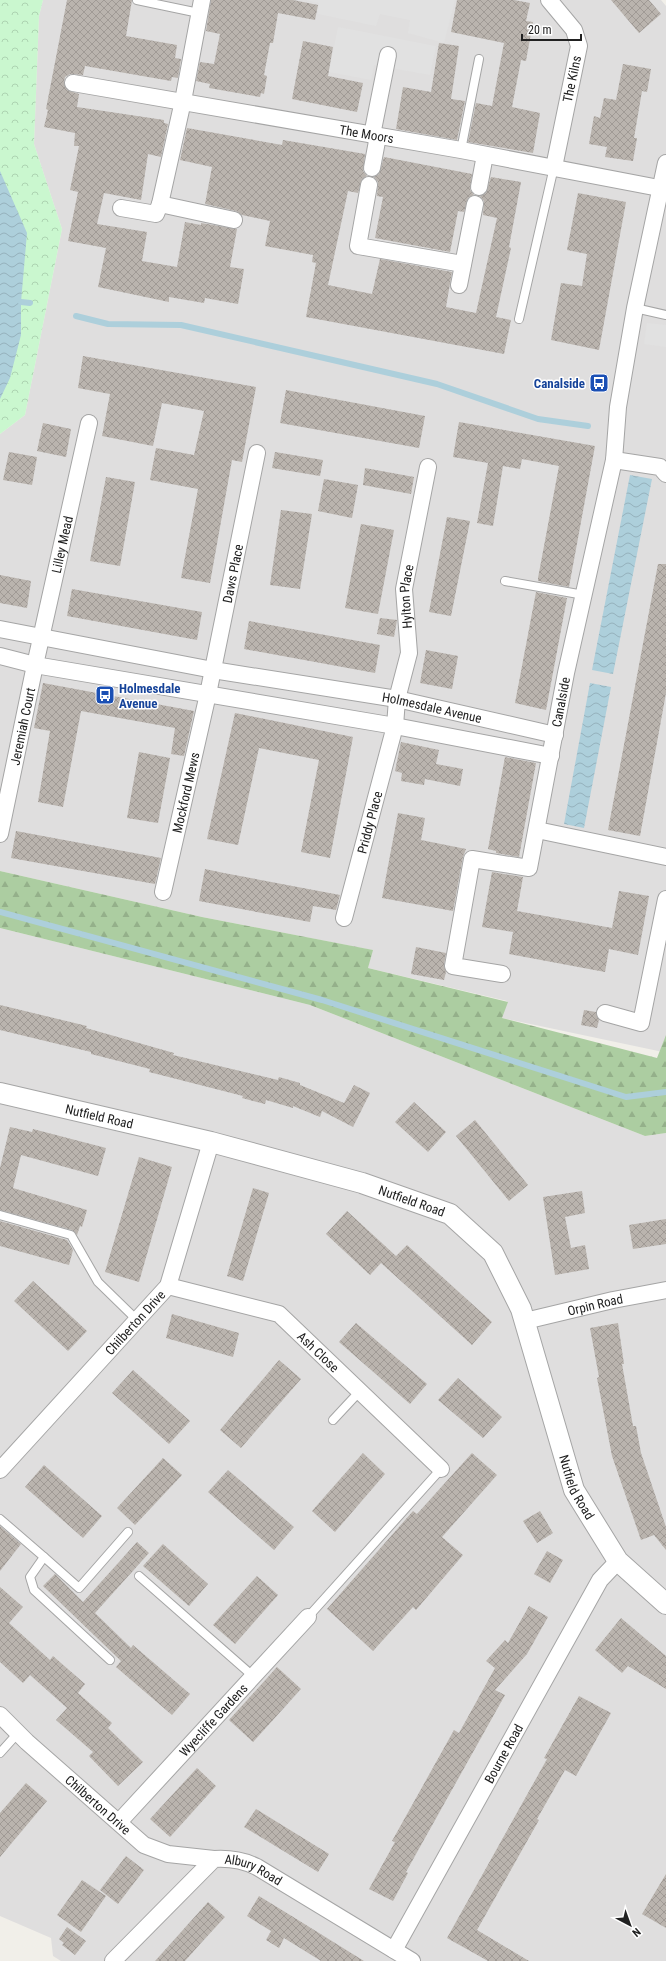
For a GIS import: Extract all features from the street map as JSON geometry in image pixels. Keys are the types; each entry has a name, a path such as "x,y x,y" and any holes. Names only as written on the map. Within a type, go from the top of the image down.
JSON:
{"street":[{"name":"The Kilns","path":"549,0 574,30 579,46 554,167"},
{"path":"121,208 156,214 160,204 183,100 200,6"},
{"path":"372,168 375,135 388,55"},
{"name":"The Moors","path":"73,83 183,100 554,167 659,188"},
{"path":"479,187 485,155"},
{"name":"Canalside","path":"502,974 454,966 472,859 529,868 566,673 614,460 618,407 635,308 659,188 666,163"},
{"path":"369,184 358,246 463,264"},
{"path":"160,204 234,220"},
{"path":"459,285 475,204"},
{"name":"Lilley Mead","path":"35,665 89,423"},
{"name":"Daws Place","path":"208,694 257,453"},
{"path":"614,460 660,467 666,474"},
{"name":"Hylton Place","path":"395,726 397,699 409,653 404,589 428,467"},
{"name":"Holmesdale Avenue","path":"0,629 213,670 397,699 555,735"},
{"name":"Holmesdale Avenue","path":"0,656 35,665 395,726 551,756"},
{"name":"Jeremiah Court","path":"0,834 35,665"},
{"name":"Mockford Mews","path":"163,892 208,694"},
{"name":"Priddy Place","path":"344,918 395,726"},
{"path":"537,830 666,857"},
{"path":"605,1013 641,1023 666,899"},
{"name":"Nutfield Road","path":"0,1093 211,1142 362,1183 450,1214 493,1253 525,1320 574,1490 618,1561 666,1604"},
{"name":"Chilberton Drive","path":"0,1470 168,1286 211,1142"},
{"name":"Ash Close","path":"168,1286 279,1314 441,1469"},
{"name":"Orpin Road","path":"525,1320 613,1300 666,1290"},
{"name":"Bourne Road","path":"394,1950 600,1580 618,1561"},
{"name":"Wyecliffe Gardens","path":"119,1822 308,1617"},
{"name":"Chilberton Drive","path":"0,1715 18,1733 144,1845 168,1854 214,1859"},
{"name":"Albury Road","path":"113,1961 214,1859 233,1859 250,1864 412,1961"}],"lane":[{"path":"137,0 200,6"},
{"path":"461,150 479,59"},
{"path":"519,318 554,167"},
{"path":"635,308 666,315"},
{"path":"505,582 584,595"},
{"path":"0,1215 72,1235 98,1282 137,1320"},
{"path":"332,1420 360,1391"},
{"path":"308,1617 441,1469"},
{"path":"0,1519 79,1588 128,1532"},
{"path":"44,1557 30,1577 34,1590 110,1660"},
{"path":"139,1576 254,1677"},
{"path":"0,1753 18,1733"}],"shaded area":[{"path":"43,0 661,0 666,6 666,1038 663,1052 502,1018 507,1001 368,968 372,950 202,917 0,871 0,434 25,415 62,229 34,144 39,16"},
{"path":"305,0 455,0 444,43 408,33 410,20 380,14 376,26 318,14 319,3"},
{"path":"338,27 436,46 430,75 374,65 371,80 329,72"},
{"path":"647,323 666,325 666,347 644,344"},
{"path":"0,928 310,1005 645,1136 666,1133 666,1961 61,1961 53,1956 51,1938 0,1916"}],"green space":[{"path":"0,0 43,0 39,16 34,144 62,229 25,415 0,434"},
{"path":"0,871 202,917 373,950 368,968 508,1002 502,1018 657,1058 666,1035 666,1133 645,1136 310,1005 0,928"}],"water":[{"path":"0,171 27,233 21,302 21,335 10,378 0,399"},
{"path":"630,475 652,479 613,674 592,670"},
{"path":"590,683 611,687 584,828 564,824"}],"building":[{"path":"67,0 132,0 126,36 177,45 175,58 181,59 178,78 172,77 171,81 85,66 83,75 70,74 65,77 64,82 67,90 79,94 77,107 164,120 164,123 168,124 161,157 148,154 141,200 104,193 97,224 147,232 142,261 177,267 185,222 237,229 230,267 244,269 238,304 205,298 204,303 169,297 169,302 98,287 106,248 68,241 78,192 70,190 79,146 74,146 75,133 44,127 48,110 46,109"},
{"path":"211,0 293,0 318,5 315,20 278,13 273,43 270,43 264,75 267,76 264,94 261,93 260,97 209,88 210,84 196,81 200,62 214,64 220,34 206,31"},
{"path":"457,0 514,0 530,3 526,21 533,22 526,61 521,60 512,107 540,113 533,153 468,142 476,103 492,106 504,43 451,32"},
{"path":"611,0 649,0 661,14 639,33"},
{"path":"303,41 333,47 328,76 363,83 357,112 292,99"},
{"path":"439,43 459,46 451,99 465,101 457,140 396,129 403,87 431,92"},
{"path":"623,64 651,69 647,92 642,91 634,138 637,138 633,161 605,157 607,147 589,144 594,116 600,118 604,98 616,100"},
{"path":"187,128 282,145 283,140 365,154 363,171 367,176 362,179 358,193 348,191 328,285 372,294 380,259 452,272 446,307 476,313 497,218 483,215 484,201 480,196 486,193 491,177 521,182 509,247 511,248 496,317 511,320 504,354 306,317 316,263 312,262 313,255 265,246 270,221 242,215 236,211 205,204 212,167 180,160"},
{"path":"384,157 472,174 470,190 474,195 468,198 464,212 458,211 450,252 375,238 383,197 377,196 378,182 374,177 379,174"},
{"path":"578,193 626,202 599,350 551,340 561,283 582,286 587,254 567,250"},
{"path":"83,356 256,387 242,462 232,460 210,583 181,578 198,489 150,480 156,448 194,455 204,411 162,403 153,446 102,436 110,394 78,388"},
{"path":"286,390 425,416 419,448 280,423"},
{"path":"459,422 595,446 569,587 538,581 559,466 522,459 520,469 503,466 493,526 477,523 488,463 453,457"},
{"path":"43,423 71,429 66,457 37,451"},
{"path":"9,452 37,457 32,485 3,480"},
{"path":"275,452 323,460 320,476 272,468"},
{"path":"365,468 414,477 411,494 363,485"},
{"path":"106,477 135,482 120,566 90,561"},
{"path":"324,479 358,485 352,518 318,511"},
{"path":"281,510 312,514 300,589 270,585"},
{"path":"447,517 470,521 451,616 429,612"},
{"path":"361,524 394,530 378,614 345,608"},
{"path":"658,564 666,564 666,693 640,836 608,830"},
{"path":"0,575 31,581 27,608 0,603"},
{"path":"72,589 202,612 197,640 67,616"},
{"path":"536,592 567,598 546,710 515,703"},
{"path":"380,618 397,620 394,637 377,634"},
{"path":"249,621 380,645 375,673 244,649"},
{"path":"426,650 458,656 452,689 420,683"},
{"path":"43,683 194,711 184,756 171,754 175,728 81,711 63,807 38,802 50,731 34,728"},
{"path":"235,713 353,737 330,858 301,852 319,760 259,748 238,845 207,839"},
{"path":"401,742 439,750 436,764 463,769 460,786 425,779 424,785 401,781 402,773 395,771"},
{"path":"139,752 170,758 158,823 127,818"},
{"path":"505,757 536,763 519,857 496,853 496,851 488,849"},
{"path":"398,813 425,818 421,840 466,849 463,857 453,911 382,898"},
{"path":"16,831 161,858 155,884 11,858"},
{"path":"205,869 340,895 336,910 313,906 310,922 199,901"},
{"path":"492,872 523,877 517,911 612,928 619,891 649,896 638,955 609,949 605,972 509,954 513,932 482,927"},
{"path":"416,947 446,953 444,965 446,972 444,980 411,974"},
{"path":"0,1005 87,1026 86,1028 174,1053 173,1055 278,1080 279,1077 300,1083 300,1085 344,1103 354,1085 370,1093 353,1127 322,1111 320,1117 293,1106 293,1108 266,1100 265,1104 242,1098 243,1096 149,1072 150,1069 91,1054 91,1052 0,1030"},
{"path":"584,1010 596,1012 599,1020 597,1028 581,1025"},
{"path":"414,1102 446,1132 428,1152 395,1122"},
{"path":"475,1120 528,1185 509,1201 456,1136"},
{"path":"10,1127 32,1132 33,1129 106,1148 98,1176 21,1155 13,1188 87,1210 82,1227 80,1226 77,1235 72,1230 0,1210 0,1168"},
{"path":"139,1157 172,1167 139,1282 105,1272"},
{"path":"253,1188 269,1193 243,1281 227,1276"},
{"path":"582,1191 585,1213 565,1217 571,1248 585,1245 589,1269 555,1275 543,1197"},
{"path":"347,1211 396,1256 407,1245 492,1322 472,1345 381,1263 370,1275 326,1234"},
{"path":"666,1219 666,1244 633,1249 629,1225"},
{"path":"0,1221 67,1240 73,1250 69,1265 0,1246"},
{"path":"33,1281 87,1331 68,1351 14,1301"},
{"path":"172,1314 239,1333 233,1357 166,1338"},
{"path":"356,1323 427,1384 410,1404 339,1342"},
{"path":"618,1323 624,1364 622,1364 633,1426 636,1426 641,1453 666,1527 666,1550 654,1535 641,1540 612,1456 597,1378 599,1377 590,1328"},
{"path":"279,1360 301,1379 241,1448 220,1430"},
{"path":"133,1370 190,1421 169,1444 112,1393"},
{"path":"458,1378 502,1417 483,1438 438,1400"},
{"path":"363,1453 385,1474 335,1532 312,1511"},
{"path":"472,1453 497,1475 442,1537 463,1555 416,1610 413,1607 373,1651 327,1609 413,1511 417,1514"},
{"path":"163,1458 182,1475 135,1525 117,1508"},
{"path":"44,1465 102,1516 83,1538 25,1487"},
{"path":"228,1470 294,1527 274,1550 208,1492"},
{"path":"540,1511 553,1533 537,1543 523,1521"},
{"path":"0,1526 21,1544 0,1571"},
{"path":"137,1542 149,1553 95,1613 131,1648 133,1645 190,1694 172,1715 116,1667 121,1661 43,1586 55,1574 83,1602"},
{"path":"163,1544 208,1584 189,1606 143,1566"},
{"path":"547,1551 563,1560 550,1583 534,1574"},
{"path":"257,1576 278,1595 235,1644 213,1625"},
{"path":"0,1587 23,1607 9,1623 50,1660 53,1656 85,1684 78,1693 112,1723 108,1728 143,1762 118,1786 89,1756 93,1752 56,1720 67,1708 30,1675 23,1683 0,1662"},
{"path":"529,1606 548,1617 527,1654 495,1690 505,1695 406,1872 408,1873 393,1901 369,1889 395,1842 392,1841 454,1730 459,1733 495,1668 486,1661 505,1640 508,1643"},
{"path":"621,1618 666,1656 666,1689 628,1666 622,1673 595,1650"},
{"path":"277,1667 301,1689 253,1742 229,1720"},
{"path":"579,1696 611,1713 576,1776 565,1770 537,1819 539,1820 477,1930 529,1961 488,1961 447,1938 547,1759 544,1758"},
{"path":"197,1768 216,1786 170,1837 150,1819"},
{"path":"26,1783 47,1801 0,1857 0,1813"},
{"path":"256,1809 329,1854 318,1872 244,1827"},
{"path":"126,1856 144,1870 118,1904 100,1890"},
{"path":"666,1874 666,1928 642,1914"},
{"path":"82,1880 106,1896 81,1932 57,1915"},
{"path":"259,1896 364,1961 321,1961 284,1938 279,1948 266,1940 271,1931 247,1916"},
{"path":"208,1902 225,1917 185,1961 155,1961"},
{"path":"67,1927 86,1941 75,1955 62,1945 64,1943 59,1939"}],"waterway":[{"path":"21,302 30,303"},
{"path":"76,316 108,324 181,325 437,384 538,419 588,426"},
{"path":"0,912 322,1000 626,1097 666,1092"}],"place":[{"name":"Canalside","path":"599,383"},
{"name":"Holmesdale Avenue","path":"105,695"}]}
